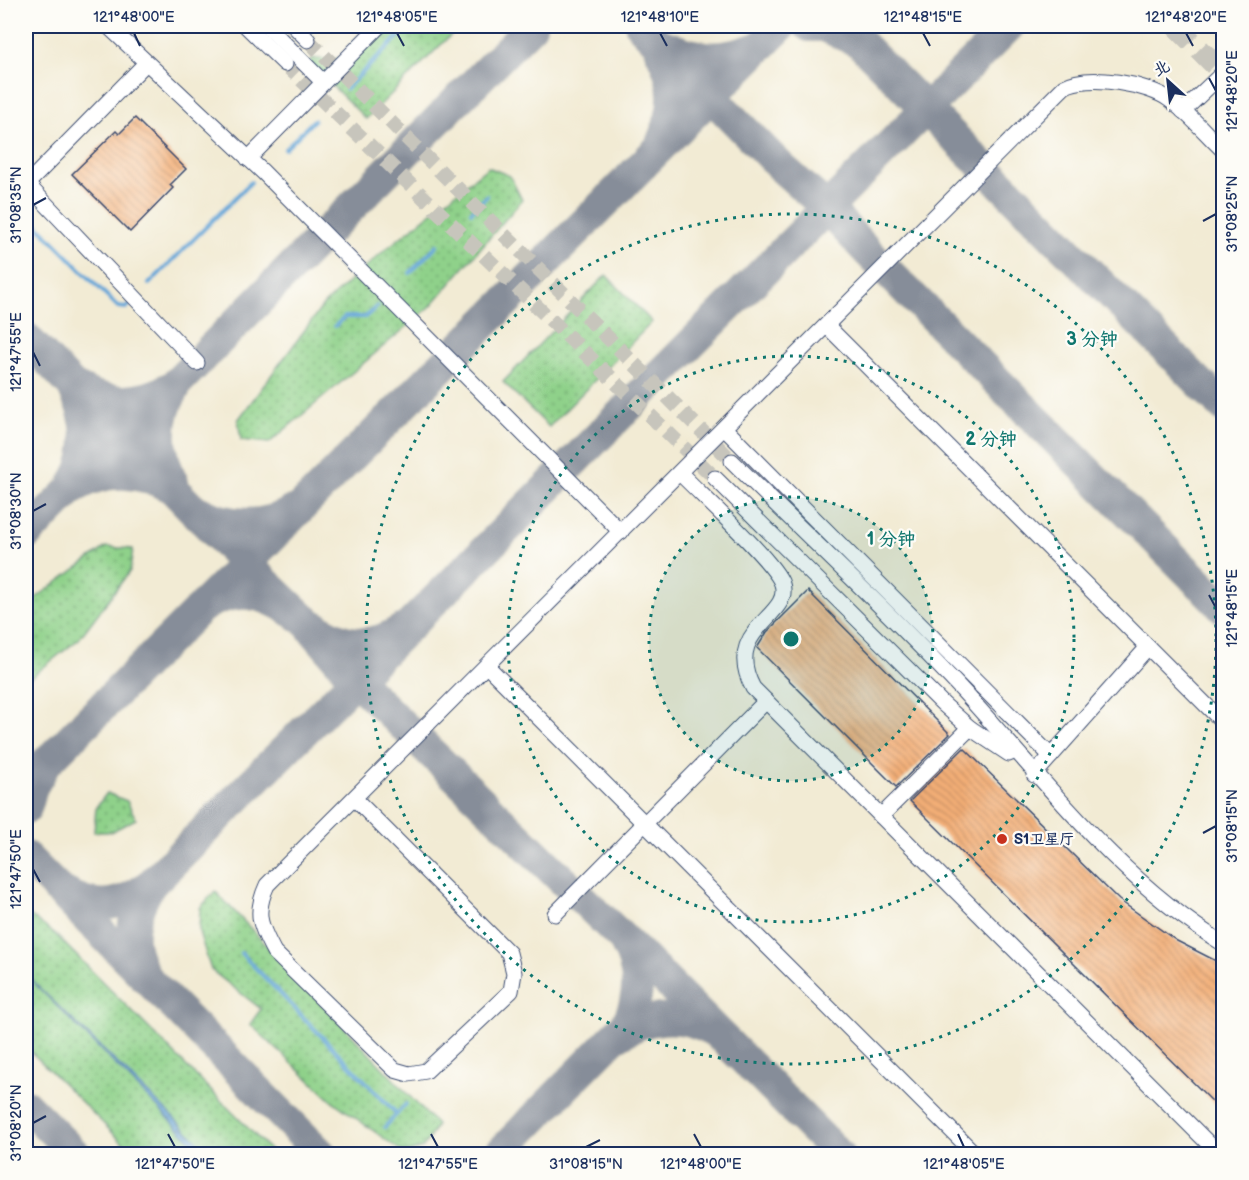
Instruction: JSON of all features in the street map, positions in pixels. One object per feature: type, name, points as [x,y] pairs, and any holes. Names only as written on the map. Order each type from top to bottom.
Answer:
[{"type":"lane","points":[[108,26],[248,159],[621,532]]},
{"type":"lane","points":[[246,26],[285,64]]},
{"type":"lane","points":[[267,26],[323,82]]},
{"type":"lane","points":[[294,26],[309,40]]},
{"type":"lane","points":[[248,159],[379,26]]},
{"type":"lane","points":[[146,63],[26,184],[197,363]]},
{"type":"lane","points":[[1184,111],[1224,72]]},
{"type":"lane","points":[[354,798],[509,953],[514,973],[511,991],[426,1071],[409,1074],[395,1070],[274,952],[261,930],[259,903],[267,885],[1064,87],[1076,80],[1102,80],[1164,95],[1184,111],[1224,151]]},
{"type":"lane","points":[[827,326],[1224,723]]},
{"type":"lane","points":[[724,429],[1051,756]]},
{"type":"lane","points":[[732,461],[962,690],[1034,775],[1145,886],[1202,931],[1224,944]]},
{"type":"lane","points":[[680,474],[757,552],[779,577],[782,584],[784,592],[779,604],[756,627],[744,654],[748,678],[766,701],[1219,1155]]},
{"type":"lane","points":[[715,478],[969,728],[1034,775]]},
{"type":"lane","points":[[1034,775],[1148,647]]},
{"type":"lane","points":[[487,666],[975,1155]]},
{"type":"lane","points":[[555,914],[766,701]]},
{"type":"lane","points":[[880,816],[969,728]]},
{"type":"green space","points":[[391,26],[460,26],[366,119],[309,63],[312,58],[336,59],[356,53]]},
{"type":"green space","points":[[488,167],[510,176],[522,200],[430,307],[269,443],[241,440],[238,420],[324,304],[386,249]]},
{"type":"green space","points":[[606,275],[652,322],[549,427],[503,382]]},
{"type":"green space","points":[[106,547],[133,549],[130,571],[79,639],[26,681],[26,612],[33,600]]},
{"type":"green space","points":[[107,793],[127,801],[136,819],[111,832],[94,832],[96,807]]},
{"type":"green space","points":[[215,891],[437,1125],[423,1148],[404,1153],[331,1100],[250,1024],[261,1009],[211,970],[199,932],[200,908]]},
{"type":"green space","points":[[26,912],[57,936],[274,1154],[134,1154],[26,1047]]},
{"type":"water","points":[[26,975],[211,1154],[204,1154]]},
{"type":"building","points":[[135,118],[186,169],[170,185],[173,188],[130,232],[72,174],[116,131],[119,134]]},
{"type":"building","points":[[808,591],[950,734],[896,787],[757,648],[767,632]]},
{"type":"building","name":"S1卫星厅","points":[[964,748],[1119,900],[1177,941],[1224,965],[1224,1113],[910,801]]},
{"type":"waterway","points":[[346,89],[409,26]]},
{"type":"waterway","points":[[653,30],[657,26]]},
{"type":"waterway","points":[[285,149],[314,120]]},
{"type":"waterway","points":[[149,284],[251,182]]},
{"type":"waterway","points":[[471,212],[487,196]]},
{"type":"waterway","points":[[30,218],[118,307],[126,308],[133,302]]},
{"type":"waterway","points":[[410,273],[437,245]]},
{"type":"waterway","points":[[335,326],[345,317],[365,317],[378,306]]},
{"type":"waterway","points":[[241,953],[397,1114]]},
{"type":"waterway","points":[[385,1127],[406,1104]]},
{"type":"taxiway","points":[[26,535],[531,26]]},
{"type":"taxiway","points":[[641,26],[782,168],[827,208],[869,253],[1224,608]]},
{"type":"taxiway","points":[[26,778],[48,761],[781,26]]},
{"type":"taxiway","points":[[809,26],[824,26],[859,42]]},
{"type":"taxiway","points":[[843,26],[1224,407]]},
{"type":"taxiway","points":[[56,888],[92,904],[103,904],[126,900],[150,885],[1009,26]]},
{"type":"taxiway","points":[[666,46],[690,54],[711,57],[733,56],[757,48]]},
{"type":"taxiway","points":[[661,52],[670,75],[673,96],[670,118],[662,141]]},
{"type":"taxiway","points":[[26,338],[245,563],[303,618],[356,680],[644,959],[838,1154]]},
{"type":"taxiway","points":[[79,389],[100,398],[124,401],[148,398],[169,388]]},
{"type":"taxiway","points":[[173,483],[164,460],[161,424],[174,390]]},
{"type":"taxiway","points":[[75,392],[84,414],[87,437],[84,460],[75,482]]},
{"type":"taxiway","points":[[77,486],[100,476],[124,474],[147,478],[170,487]]},
{"type":"taxiway","points":[[198,511],[221,520],[246,524],[270,521],[293,511]]},
{"type":"taxiway","points":[[202,607],[231,595],[257,595],[281,605],[325,632],[348,642],[373,642],[401,630]]},
{"type":"taxiway","points":[[26,808],[32,787],[46,763]]},
{"type":"taxiway","points":[[26,857],[321,1154]]},
{"type":"taxiway","points":[[144,974],[134,951],[133,929],[139,907],[150,885]]},
{"type":"taxiway","points":[[499,1154],[626,1025],[634,1004],[637,984],[634,963],[625,942]]},
{"type":"taxiway","points":[[617,1036],[639,1024],[663,1019],[688,1021],[712,1030]]},
{"type":"taxiway","points":[[26,1105],[75,1154]]},
{"type":"tunnel","points":[[1176,26],[1224,74]]},
{"type":"tunnel","points":[[308,40],[732,461]]},
{"type":"tunnel","points":[[285,64],[715,478]]},
{"type":"place","name":"S1卫星厅","points":[[1002,839]]}]
